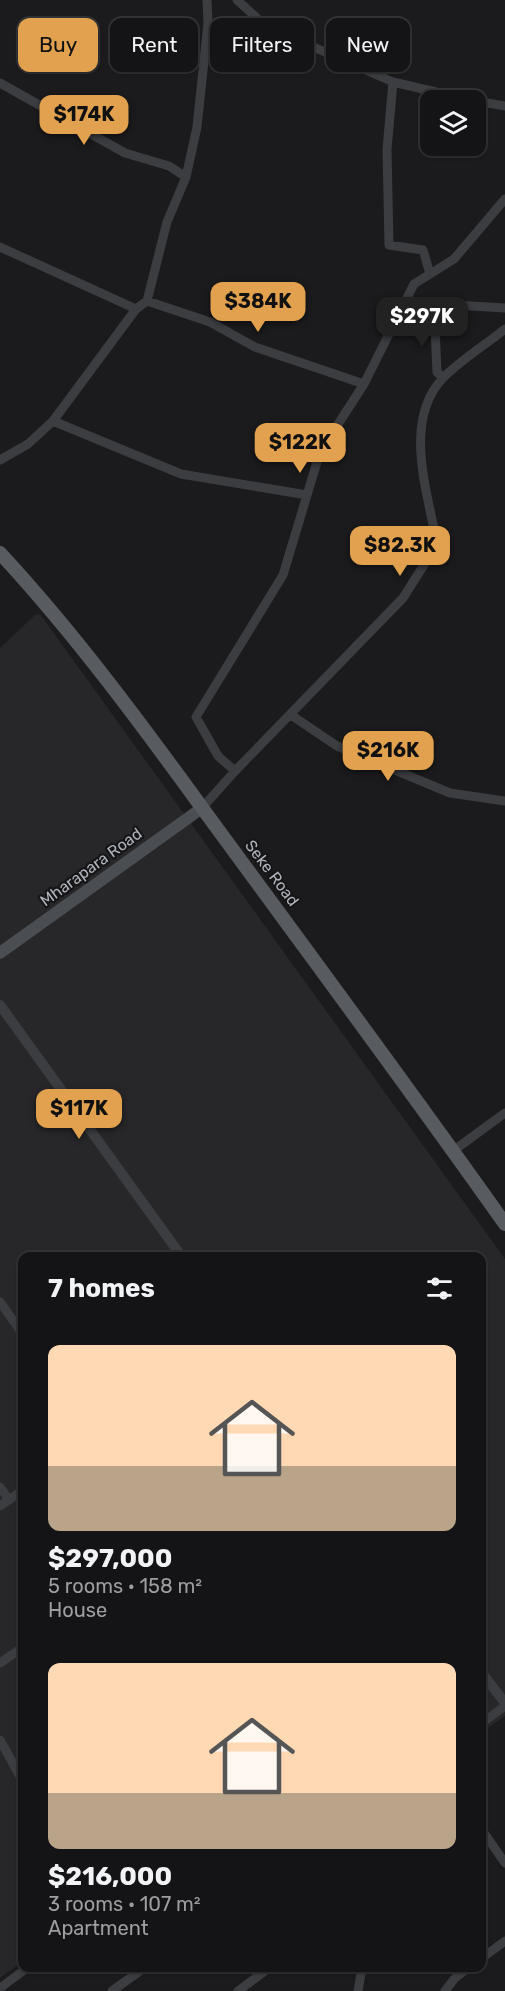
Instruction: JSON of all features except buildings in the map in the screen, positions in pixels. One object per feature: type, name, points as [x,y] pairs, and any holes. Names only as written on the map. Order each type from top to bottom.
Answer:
[{"type":"main road","name":"Seke Road","points":[[0,553],[26,581],[149,733],[202,808],[303,942],[505,1224]]},
{"type":"main road","name":"Mharapara Road","points":[[0,953],[202,808]]},
{"type":"street","points":[[0,460],[28,444],[53,421],[136,309],[147,301],[167,222],[186,177],[197,127],[208,23],[207,0]]},
{"type":"street","points":[[237,0],[259,20],[284,34],[393,82],[427,90]]},
{"type":"street","points":[[393,82],[387,149],[389,246],[423,250],[430,274]]},
{"type":"street","points":[[0,83],[125,153],[169,166],[186,177]]},
{"type":"street","points":[[486,103],[505,106]]},
{"type":"street","points":[[235,771],[218,756],[196,717],[283,575],[320,452],[364,384],[414,284],[454,259],[505,199]]},
{"type":"street","points":[[0,247],[136,309]]},
{"type":"street","points":[[147,301],[210,322],[255,347],[364,384]]},
{"type":"street","points":[[405,302],[505,308]]},
{"type":"street","points":[[434,304],[437,372],[443,378]]},
{"type":"street","points":[[202,808],[403,598],[436,544],[420,448],[427,399],[443,378],[505,329]]},
{"type":"street","points":[[53,421],[181,474],[307,495]]},
{"type":"street","points":[[291,715],[337,746],[440,788],[505,801]]},
{"type":"street","points":[[0,1005],[178,1252]]},
{"type":"street","points":[[453,1151],[505,1113]]},
{"type":"street","points":[[0,1302],[18,1328]]},
{"type":"street","points":[[0,1487],[9,1500]]},
{"type":"street","points":[[0,1506],[18,1494]]},
{"type":"street","points":[[0,1663],[18,1651]]},
{"type":"street","points":[[486,1679],[505,1705],[486,1720]]},
{"type":"street","points":[[0,1740],[18,1773]]},
{"type":"street","points":[[486,1836],[505,1863]]},
{"type":"street","points":[[486,1955],[505,1941]]},
{"type":"street","points":[[0,1988],[22,1972]]},
{"type":"street","points":[[112,1991],[138,1972]]},
{"type":"street","points":[[238,1991],[264,1972]]},
{"type":"street","points":[[358,1991],[361,1972]]},
{"type":"street","points":[[445,1991],[463,1972]]},
{"type":"shaded area","points":[[40,614],[505,1259],[505,1716],[486,1729],[486,1252],[18,1252],[18,1965],[0,1978],[0,648],[35,615]]}]
